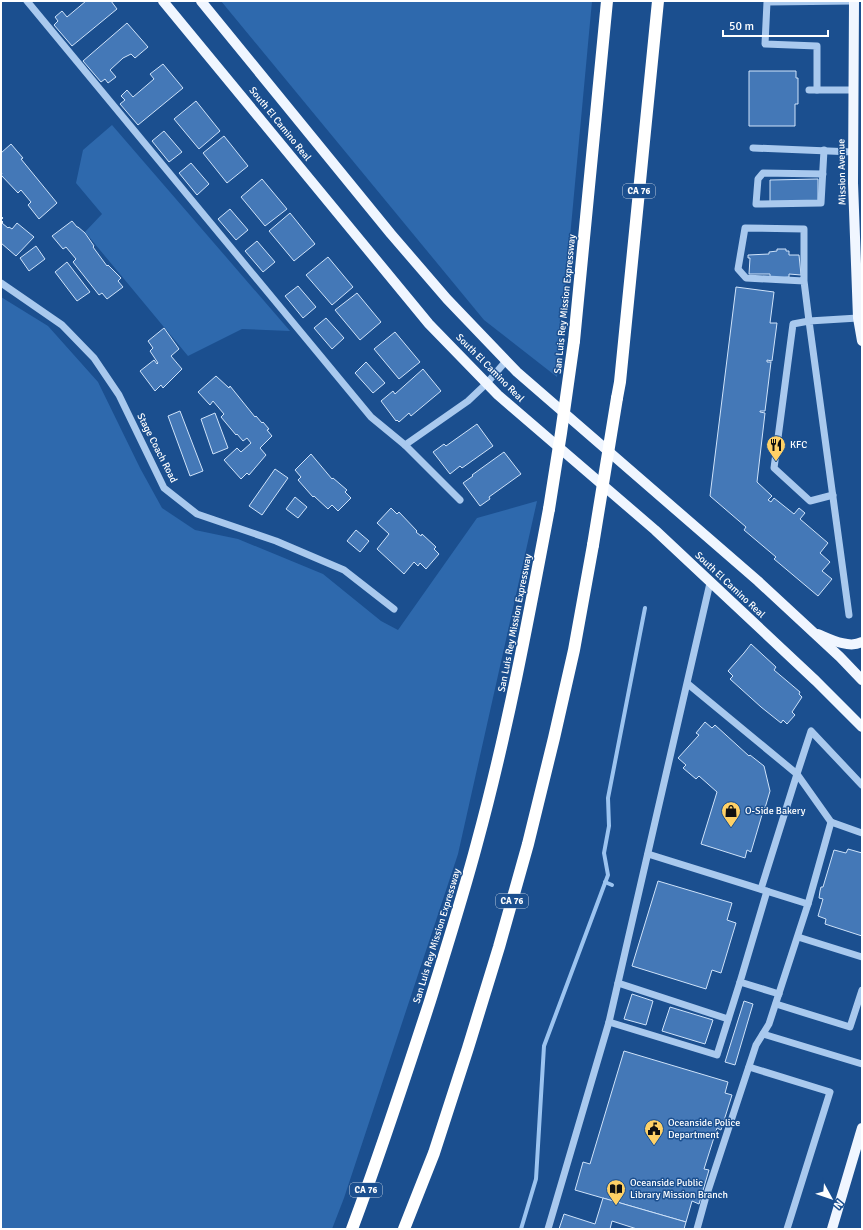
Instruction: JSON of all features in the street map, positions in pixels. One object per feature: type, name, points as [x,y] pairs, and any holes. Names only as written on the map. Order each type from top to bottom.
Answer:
[{"type":"highway","name":"San Luis Rey Mission Expressway","points":[[352,1229],[381,1150],[422,1027],[477,844],[511,704],[530,614],[562,433],[574,341],[607,1]]},
{"type":"highway","name":"CA 76","points":[[404,1229],[434,1153],[499,947],[528,844],[574,650],[620,382],[658,1]]},
{"type":"main road","name":"South El Camino Real","points":[[163,1],[424,318],[498,395],[655,530],[816,681],[862,727]]},
{"type":"main road","name":"South El Camino Real","points":[[201,1],[391,234],[448,299],[506,361],[523,378],[758,581],[862,680]]},
{"type":"main road","points":[[854,1],[862,7]]},
{"type":"main road","name":"Mission Avenue","points":[[854,1],[853,183],[862,341]]},
{"type":"main road","points":[[853,183],[862,192]]},
{"type":"main road","points":[[814,633],[847,644],[858,644],[862,642]]},
{"type":"main road","points":[[832,1229],[862,1128]]},
{"type":"street","points":[[28,1],[371,417],[405,445],[460,500]]},
{"type":"street","points":[[817,90],[817,46],[766,44],[767,1],[854,1]]},
{"type":"street","points":[[809,90],[854,90]]},
{"type":"street","points":[[753,148],[853,152]]},
{"type":"street","points":[[823,174],[763,173],[758,179],[756,204],[821,203],[823,174],[824,150]]},
{"type":"street","points":[[804,281],[746,278],[738,269],[745,228],[804,229],[804,281],[849,615]]},
{"type":"street","name":"Stage Coach Road","points":[[1,283],[62,325],[94,358],[119,395],[164,488],[197,514],[276,541],[344,570],[394,609]]},
{"type":"street","points":[[833,495],[810,500],[774,468],[793,324],[809,321],[860,318]]},
{"type":"street","points":[[405,445],[468,401],[487,383],[506,361]]},
{"type":"street","points":[[548,1229],[609,1022],[688,684],[710,583]]},
{"type":"street","points":[[688,684],[797,774],[831,822],[862,833]]},
{"type":"street","points":[[609,1022],[717,1055],[740,982],[764,890],[797,774],[811,731],[862,785]]},
{"type":"street","points":[[697,1229],[705,1200],[756,1045],[769,1024],[776,1004],[808,904],[831,822]]},
{"type":"street","points":[[648,854],[808,904]]},
{"type":"street","points":[[798,937],[862,957]]},
{"type":"street","points":[[740,982],[779,994]]},
{"type":"street","points":[[618,983],[728,1019]]},
{"type":"street","points":[[776,1004],[850,1027],[862,990]]},
{"type":"street","points":[[763,1034],[862,1064]]},
{"type":"street","points":[[749,1067],[830,1092],[788,1229]]},
{"type":"shaded area","points":[[221,1],[592,1],[557,377],[484,320]]},
{"type":"shaded area","points":[[112,125],[290,331],[242,329],[188,356],[85,232],[102,214],[76,183],[83,150]]},
{"type":"shaded area","points":[[1,297],[48,326],[98,382],[140,468],[162,508],[195,530],[238,539],[323,574],[381,621],[398,630],[477,518],[537,501],[458,854],[344,1198],[332,1229],[1,1229]]},
{"type":"building","points":[[86,1],[111,1],[117,9],[72,46],[54,25],[58,21],[55,17],[62,11],[67,17]]},
{"type":"building","points":[[127,23],[148,47],[135,58],[131,54],[123,58],[110,70],[116,77],[108,83],[105,79],[101,82],[83,61]]},
{"type":"building","points":[[163,64],[183,88],[138,125],[120,104],[125,100],[121,96],[127,90],[133,97],[154,79],[150,74]]},
{"type":"building","points":[[749,71],[796,71],[796,78],[798,78],[798,104],[795,104],[795,126],[749,126]]},
{"type":"building","points":[[196,101],[220,131],[199,149],[174,119]]},
{"type":"building","points":[[164,131],[182,152],[169,162],[152,141]]},
{"type":"building","points":[[224,136],[248,166],[227,183],[203,153]]},
{"type":"building","points":[[11,144],[23,158],[21,159],[57,203],[39,219],[28,205],[31,202],[21,190],[18,193],[1,175],[1,153]]},
{"type":"building","points":[[191,163],[209,184],[197,195],[179,173]]},
{"type":"building","points":[[262,179],[287,209],[265,226],[241,197]]},
{"type":"building","points":[[818,179],[818,203],[770,203],[770,180]]},
{"type":"building","points":[[230,209],[248,230],[236,240],[218,219]]},
{"type":"building","points":[[290,213],[315,244],[294,261],[269,231]]},
{"type":"building","points":[[1,220],[3,222],[2,223],[8,228],[9,227],[12,229],[17,223],[34,237],[16,256],[1,243]]},
{"type":"building","points":[[72,221],[85,233],[107,266],[108,265],[121,278],[118,281],[123,287],[107,299],[102,293],[99,295],[73,262],[76,259],[66,247],[63,249],[52,236]]},
{"type":"building","points":[[257,241],[275,262],[263,272],[245,251]]},
{"type":"building","points":[[36,246],[45,259],[29,271],[20,258]]},
{"type":"building","points":[[777,249],[786,249],[786,251],[789,251],[789,255],[799,255],[801,275],[789,274],[789,277],[770,279],[770,274],[749,274],[750,258],[748,258],[748,255],[769,254],[769,252],[777,251]]},
{"type":"building","points":[[328,257],[353,287],[332,305],[306,275]]},
{"type":"building","points":[[67,262],[90,292],[77,301],[55,272]]},
{"type":"building","points":[[298,286],[316,307],[303,318],[285,296]]},
{"type":"building","points":[[736,287],[774,292],[770,323],[777,323],[772,361],[767,360],[767,362],[771,362],[765,411],[760,411],[765,413],[757,482],[772,496],[768,500],[771,502],[774,498],[794,514],[799,508],[805,513],[800,519],[828,543],[820,553],[830,562],[822,571],[832,579],[818,596],[774,559],[776,557],[744,530],[746,527],[710,496]]},
{"type":"building","points":[[357,293],[381,322],[360,340],[335,310]]},
{"type":"building","points":[[326,318],[344,338],[332,349],[314,328]]},
{"type":"building","points":[[164,328],[179,349],[171,356],[182,369],[163,388],[161,385],[155,391],[140,371],[154,360],[157,364],[158,363],[150,351],[153,348],[148,341]]},
{"type":"building","points":[[395,332],[420,362],[399,379],[374,349]]},
{"type":"building","points":[[366,362],[385,383],[373,393],[355,373]]},
{"type":"building","points":[[423,369],[441,391],[411,416],[409,413],[399,422],[397,420],[396,421],[381,401],[393,391],[395,394]]},
{"type":"building","points":[[216,376],[229,388],[230,386],[255,417],[256,416],[262,423],[263,422],[269,429],[267,430],[272,436],[260,448],[266,455],[249,475],[247,473],[241,479],[224,460],[237,448],[241,452],[251,443],[247,438],[243,441],[237,434],[236,435],[221,417],[224,414],[213,401],[210,405],[198,392]]},
{"type":"building","points":[[180,411],[203,471],[190,476],[168,416]]},
{"type":"building","points":[[215,413],[228,448],[213,454],[201,419]]},
{"type":"building","points":[[477,424],[493,446],[462,468],[460,466],[450,474],[433,452],[444,444],[446,446]]},
{"type":"building","points":[[504,452],[521,474],[489,497],[490,499],[480,506],[463,483]]},
{"type":"building","points":[[311,454],[332,479],[333,478],[347,490],[345,492],[351,498],[338,511],[332,505],[328,509],[314,496],[313,497],[298,480],[301,477],[295,470]]},
{"type":"building","points":[[275,469],[288,478],[262,515],[249,506]]},
{"type":"building","points":[[295,497],[307,507],[298,518],[286,509]]},
{"type":"building","points":[[391,508],[397,514],[399,512],[417,531],[416,532],[421,536],[422,534],[436,547],[434,549],[439,554],[426,569],[420,563],[418,566],[414,562],[404,574],[377,549],[389,534],[377,523]]},
{"type":"building","points":[[356,530],[369,541],[360,552],[347,541]]},
{"type":"building","points":[[751,644],[776,667],[774,670],[800,692],[799,694],[802,697],[792,712],[795,715],[787,724],[783,720],[781,723],[730,679],[733,676],[728,671]]},
{"type":"building","points":[[705,722],[712,728],[715,725],[749,756],[750,755],[764,766],[770,791],[751,852],[747,850],[745,858],[701,844],[717,792],[699,776],[696,779],[683,768],[686,765],[678,758],[699,735],[696,733]]},
{"type":"building","points":[[848,849],[862,853],[862,936],[825,924],[826,919],[818,916],[823,899],[819,898],[820,891],[821,887],[823,887],[834,850],[846,853]]},
{"type":"building","points":[[658,881],[732,903],[727,920],[736,923],[721,973],[712,970],[706,989],[632,966]]},
{"type":"building","points":[[632,994],[653,1001],[646,1025],[624,1019]]},
{"type":"building","points":[[744,1001],[753,1004],[735,1065],[725,1062]]},
{"type":"building","points":[[670,1007],[713,1020],[705,1044],[662,1031]]},
{"type":"building","name":"Oceanside Police Department","points":[[624,1051],[728,1082],[725,1093],[732,1095],[721,1130],[717,1128],[704,1169],[709,1170],[699,1204],[692,1201],[686,1222],[575,1190],[583,1162],[590,1164]]},
{"type":"building","name":"Oceanside Public Library Mission Branch","points":[[603,1198],[686,1222],[684,1229],[637,1229],[612,1221],[610,1229],[559,1229],[564,1214],[595,1224]]},
{"type":"waterway","points":[[521,1229],[536,1179],[544,1046],[608,875],[604,853],[609,826],[608,798],[645,608]]},
{"type":"waterway","points":[[605,882],[612,885]]},
{"type":"place","name":"KFC","points":[[776,462]]},
{"type":"place","name":"O-Side Bakery","points":[[731,828]]},
{"type":"place","name":"Oceanside Police Department","points":[[654,1146]]},
{"type":"place","name":"Oceanside Public Library Mission Branch","points":[[616,1206]]}]
